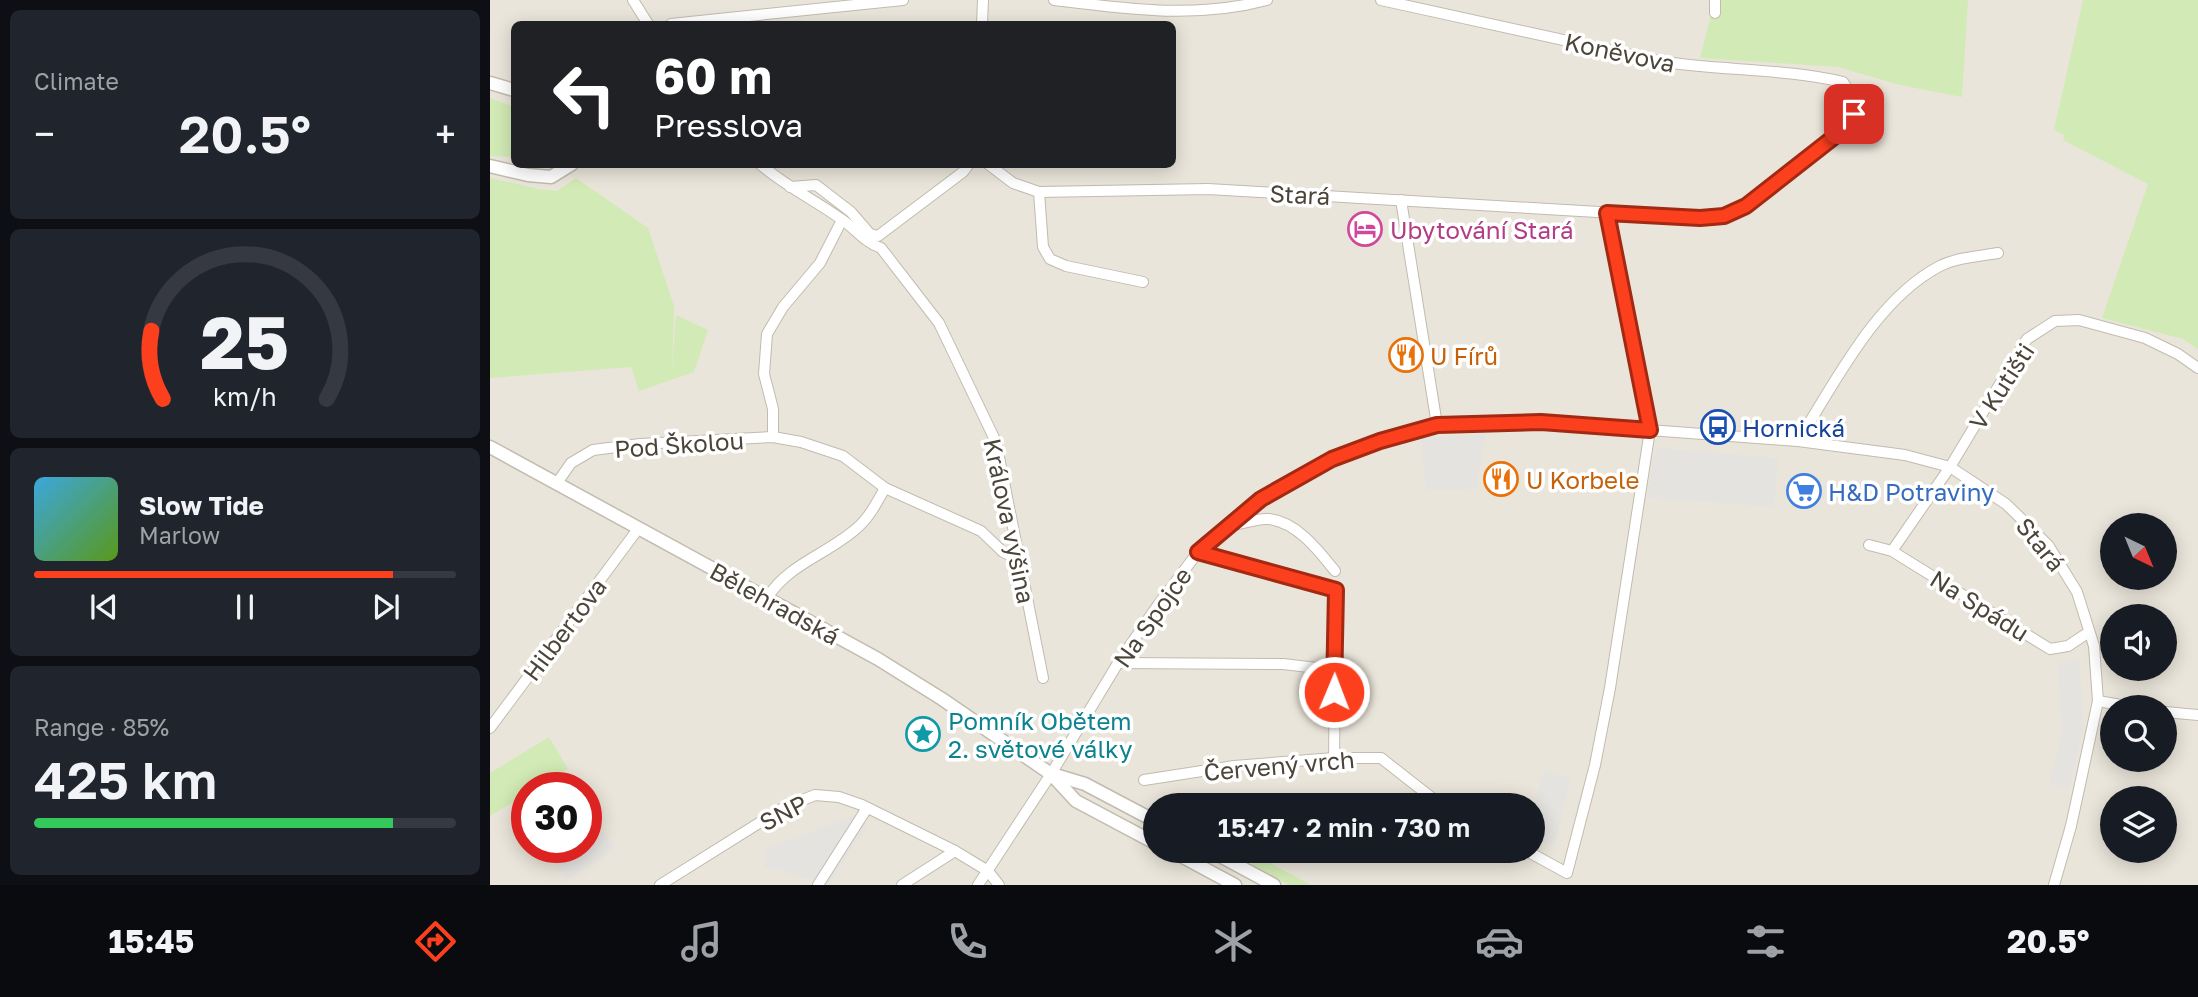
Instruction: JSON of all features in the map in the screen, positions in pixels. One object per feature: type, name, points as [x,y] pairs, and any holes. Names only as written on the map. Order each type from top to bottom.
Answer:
[{"type":"street","points":[[634,0],[646,21]]},
{"type":"street","points":[[700,21],[903,0]]},
{"type":"street","points":[[982,21],[983,0]]},
{"type":"street","points":[[1054,0],[1146,11],[1234,9],[1268,0]]},
{"type":"street","name":"Koněvova","points":[[1381,0],[1699,68],[1814,75],[1843,82],[1854,97]]},
{"type":"street","points":[[1715,0],[1715,13]]},
{"type":"street","points":[[490,83],[511,89]]},
{"type":"street","name":"Stará","points":[[993,168],[1013,183],[1039,192],[1208,189],[1700,218],[1724,216],[1746,206],[1843,130],[1854,114],[1854,97]]},
{"type":"street","points":[[490,166],[528,175],[551,177],[566,168]]},
{"type":"street","name":"Králova výšina","points":[[765,168],[842,220],[868,244],[881,248],[939,323],[996,442],[1043,678]]},
{"type":"street","points":[[790,187],[816,185],[851,212],[870,234],[877,236],[966,168]]},
{"type":"street","points":[[1039,192],[1043,247],[1049,258],[1066,266],[1143,282]]},
{"type":"street","points":[[1401,200],[1437,425]]},
{"type":"street","points":[[1545,861],[1567,873],[1595,765],[1610,688],[1650,430],[1607,213]]},
{"type":"street","name":"Pod Školou","points":[[773,437],[773,409],[764,374],[767,334],[783,307],[820,262],[842,220]]},
{"type":"street","points":[[1798,441],[1871,326],[1893,303],[1941,266],[1998,253]]},
{"type":"street","name":"V Kutišti","points":[[1892,551],[1950,467],[2027,339],[2055,321],[2079,320],[2145,338],[2178,354],[2198,368]]},
{"type":"street","name":"Stará","points":[[1437,425],[1541,422],[1798,441],[1905,454],[1950,467],[2006,504],[2048,545],[2077,592],[2094,646],[2098,701],[2078,800],[2054,885]]},
{"type":"street","name":"Na Spojce","points":[[978,885],[1051,774],[1118,663],[1157,605],[1198,552],[1261,499],[1332,459],[1380,441],[1437,425]]},
{"type":"street","name":"Pod Školou","points":[[557,483],[571,463],[593,450],[640,444],[773,437],[801,442],[843,456],[885,488],[981,531],[1003,552],[1019,560]]},
{"type":"street","name":"Bělehradská","points":[[490,447],[878,659],[942,699],[1051,774],[1076,801],[1143,837]]},
{"type":"street","points":[[767,598],[784,576],[859,527],[885,488]]},
{"type":"street","points":[[1229,526],[1268,518],[1284,523],[1313,544],[1335,571]]},
{"type":"street","name":"Hilbertova","points":[[490,728],[638,529]]},
{"type":"street","name":"Na Spádu","points":[[1869,545],[1892,551],[2050,649],[2068,646],[2089,632]]},
{"type":"street","points":[[1198,552],[1336,590],[1334,758]]},
{"type":"street","points":[[1118,663],[1283,664],[1334,670]]},
{"type":"street","points":[[2177,713],[2198,715]]},
{"type":"street","name":"Červený vrch","points":[[1144,780],[1234,766],[1334,758],[1381,758],[1426,793]]},
{"type":"street","name":"Bělehradská","points":[[1051,774],[1085,784],[1143,815]]},
{"type":"street","name":"SNP","points":[[660,885],[783,808],[816,795],[839,797],[867,808],[955,851],[988,871]]},
{"type":"street","points":[[818,885],[867,808]]},
{"type":"street","points":[[902,885],[955,851]]},
{"type":"street","points":[[1194,863],[1235,885]]},
{"type":"street","points":[[1233,863],[1274,885]]},
{"type":"street","points":[[988,871],[999,885]]},
{"type":"shaded area","points":[[490,0],[2198,0],[2198,885],[490,885]]},
{"type":"shaded area","points":[[1486,434],[1476,489],[1426,490],[1421,438]]},
{"type":"shaded area","points":[[1659,448],[1778,458],[1774,507],[1647,498],[1654,454]]},
{"type":"shaded area","points":[[2079,659],[2084,728],[2069,789],[2050,784],[2062,733],[2058,663]]},
{"type":"shaded area","points":[[1543,771],[1571,778],[1555,844],[1545,842],[1545,793],[1538,793]]},
{"type":"shaded area","points":[[851,816],[867,826],[829,885],[764,866],[767,849]]},
{"type":"shaded area","points":[[604,831],[615,849],[602,857]]},
{"type":"shaded area","points":[[556,863],[593,863],[566,880]]},
{"type":"green space","points":[[1712,0],[1968,0],[1962,97],[1900,85],[1838,67],[1700,58],[1712,11]]},
{"type":"green space","points":[[2083,0],[2198,0],[2198,349],[2183,339],[2102,318],[2148,184],[2063,140],[2064,135],[2054,130]]},
{"type":"green space","points":[[490,98],[511,106],[511,157],[490,156]]},
{"type":"green space","points":[[490,178],[557,191],[576,178],[648,228],[674,306],[672,371],[676,315],[708,330],[694,372],[639,391],[631,367],[490,378]]},
{"type":"green space","points":[[549,737],[568,769],[563,772],[511,772],[511,804],[490,816],[490,773]]},
{"type":"green space","points":[[1270,863],[1311,885],[1289,885],[1252,865]]},
{"type":"place","name":"Ubytování Stará","points":[[1365,229]]},
{"type":"place","name":"U Fírů","points":[[1406,355]]},
{"type":"place","name":"Hornická","points":[[1718,427]]},
{"type":"place","name":"U Korbele","points":[[1501,479]]},
{"type":"place","name":"H&D Potraviny","points":[[1804,491]]},
{"type":"place","name":"Pomník Obětem 2. světové války","points":[[923,734]]},
{"type":"route","points":[[1334,692],[1336,590],[1198,552],[1261,499],[1332,459],[1380,441],[1437,425],[1541,422],[1650,430],[1607,213],[1700,218],[1724,216],[1746,206],[1843,130],[1854,114]]}]
